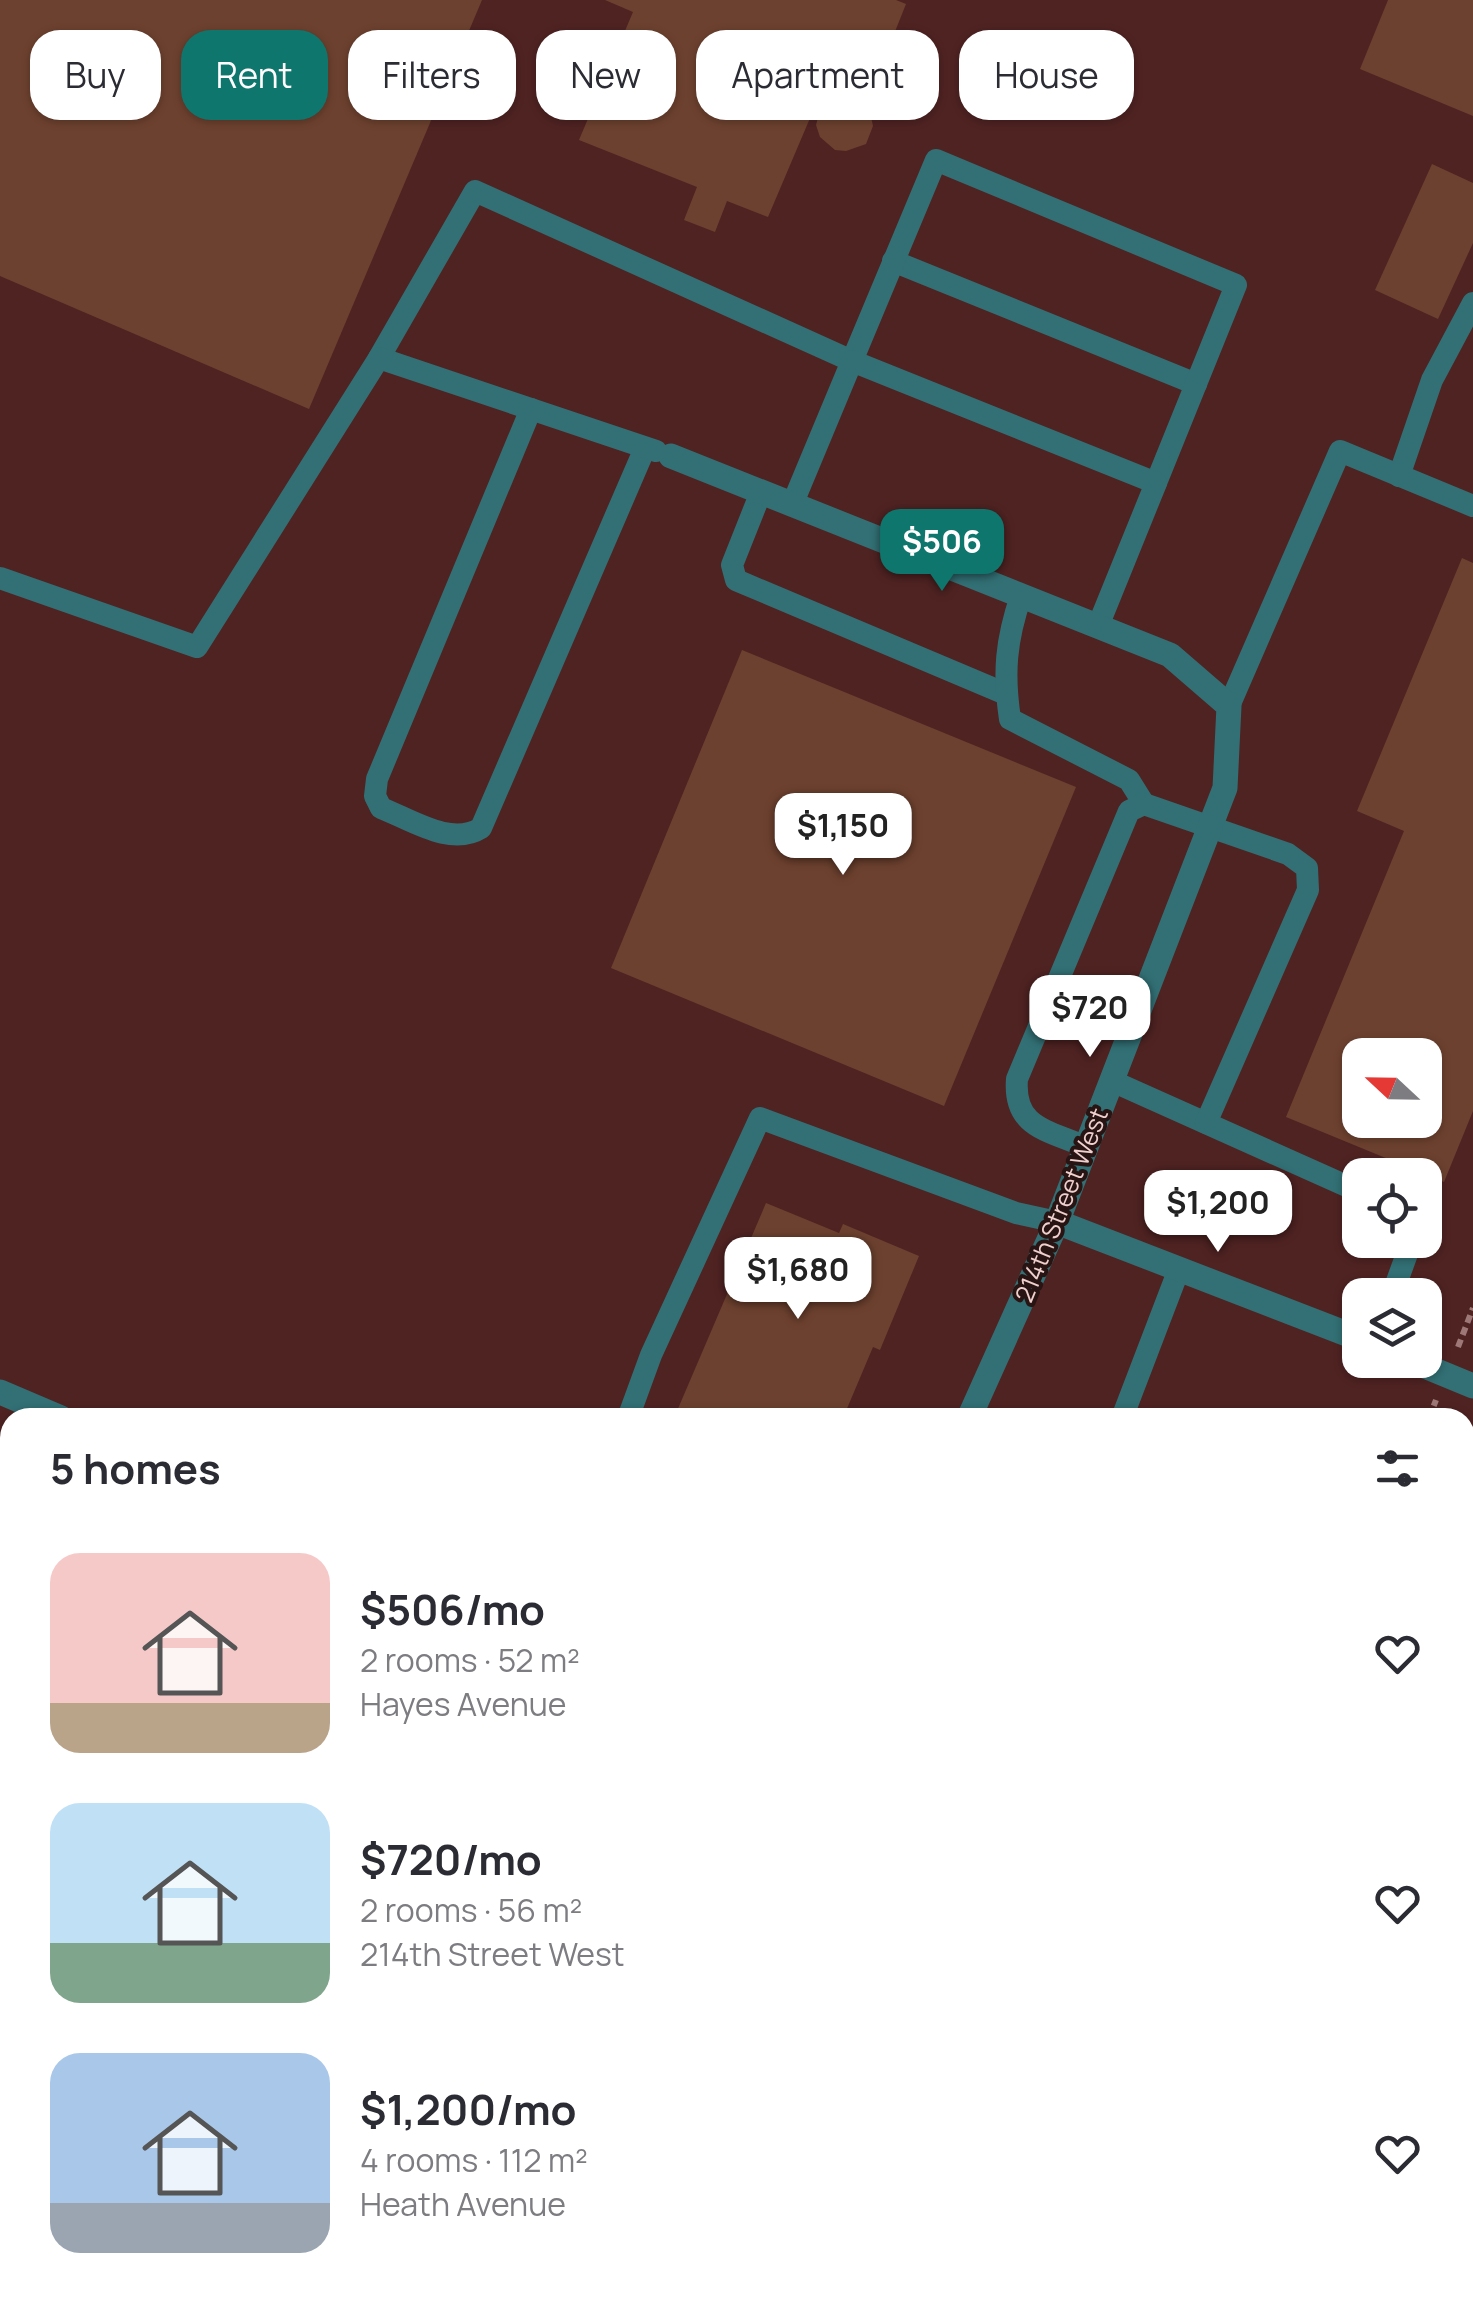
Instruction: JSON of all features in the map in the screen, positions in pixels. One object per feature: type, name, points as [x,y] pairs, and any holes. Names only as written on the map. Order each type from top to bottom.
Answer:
[{"type":"street","points":[[671,456],[1170,655],[1228,706]]},
{"type":"street","name":"214th Street West","points":[[973,1408],[1057,1222],[1225,788],[1228,706]]},
{"type":"street","points":[[1057,1222],[1342,1332]]},
{"type":"street","points":[[1442,1373],[1473,1386]]},
{"type":"street","points":[[0,1392],[38,1408]]},
{"type":"lane","points":[[792,504],[936,160],[1236,285],[1098,626]]},
{"type":"lane","points":[[0,578],[197,646],[379,358],[475,192],[852,360],[1156,483]]},
{"type":"lane","points":[[894,261],[1196,384]]},
{"type":"lane","points":[[1399,476],[1432,380],[1473,302]]},
{"type":"lane","points":[[379,358],[671,456]]},
{"type":"lane","points":[[531,409],[378,779],[376,796],[382,808],[449,835],[466,837],[481,828],[645,448]]},
{"type":"lane","points":[[1228,706],[1340,452],[1473,506]]},
{"type":"lane","points":[[761,492],[732,566],[736,580],[1006,694]]},
{"type":"lane","points":[[1021,596],[1008,636],[1003,674],[1010,720],[1129,780],[1144,804],[1288,854],[1307,868],[1308,890],[1206,1123]]},
{"type":"lane","points":[[1086,1147],[1025,1119],[1015,1102],[1017,1079],[1129,811],[1144,804]]},
{"type":"lane","points":[[1112,1080],[1342,1184]]},
{"type":"lane","points":[[632,1408],[760,1118],[1016,1214],[1057,1222]]},
{"type":"lane","points":[[1126,1408],[1179,1269]]},
{"type":"building","points":[[0,0],[482,0],[469,30],[348,30],[348,120],[431,120],[309,409],[0,276]]},
{"type":"building","points":[[605,0],[896,0],[906,4],[896,30],[696,30],[696,120],[809,120],[768,217],[727,201],[715,232],[684,220],[697,187],[579,140],[587,120],[676,120],[676,30],[625,30],[633,12]]},
{"type":"building","points":[[1388,0],[1473,0],[1473,116],[1360,69]]},
{"type":"building","points":[[817,120],[872,120],[873,126],[866,144],[846,151],[835,150],[820,137]]},
{"type":"building","points":[[1432,164],[1473,183],[1473,243],[1438,319],[1375,290]]},
{"type":"building","points":[[1462,558],[1473,563],[1473,1111],[1444,1182],[1442,1158],[1386,1158],[1286,1117],[1404,831],[1357,811]]},
{"type":"building","points":[[742,650],[1076,787],[944,1106],[611,968]]},
{"type":"building","points":[[766,1203],[839,1233],[843,1224],[919,1256],[880,1350],[873,1347],[847,1408],[678,1408]]}]
